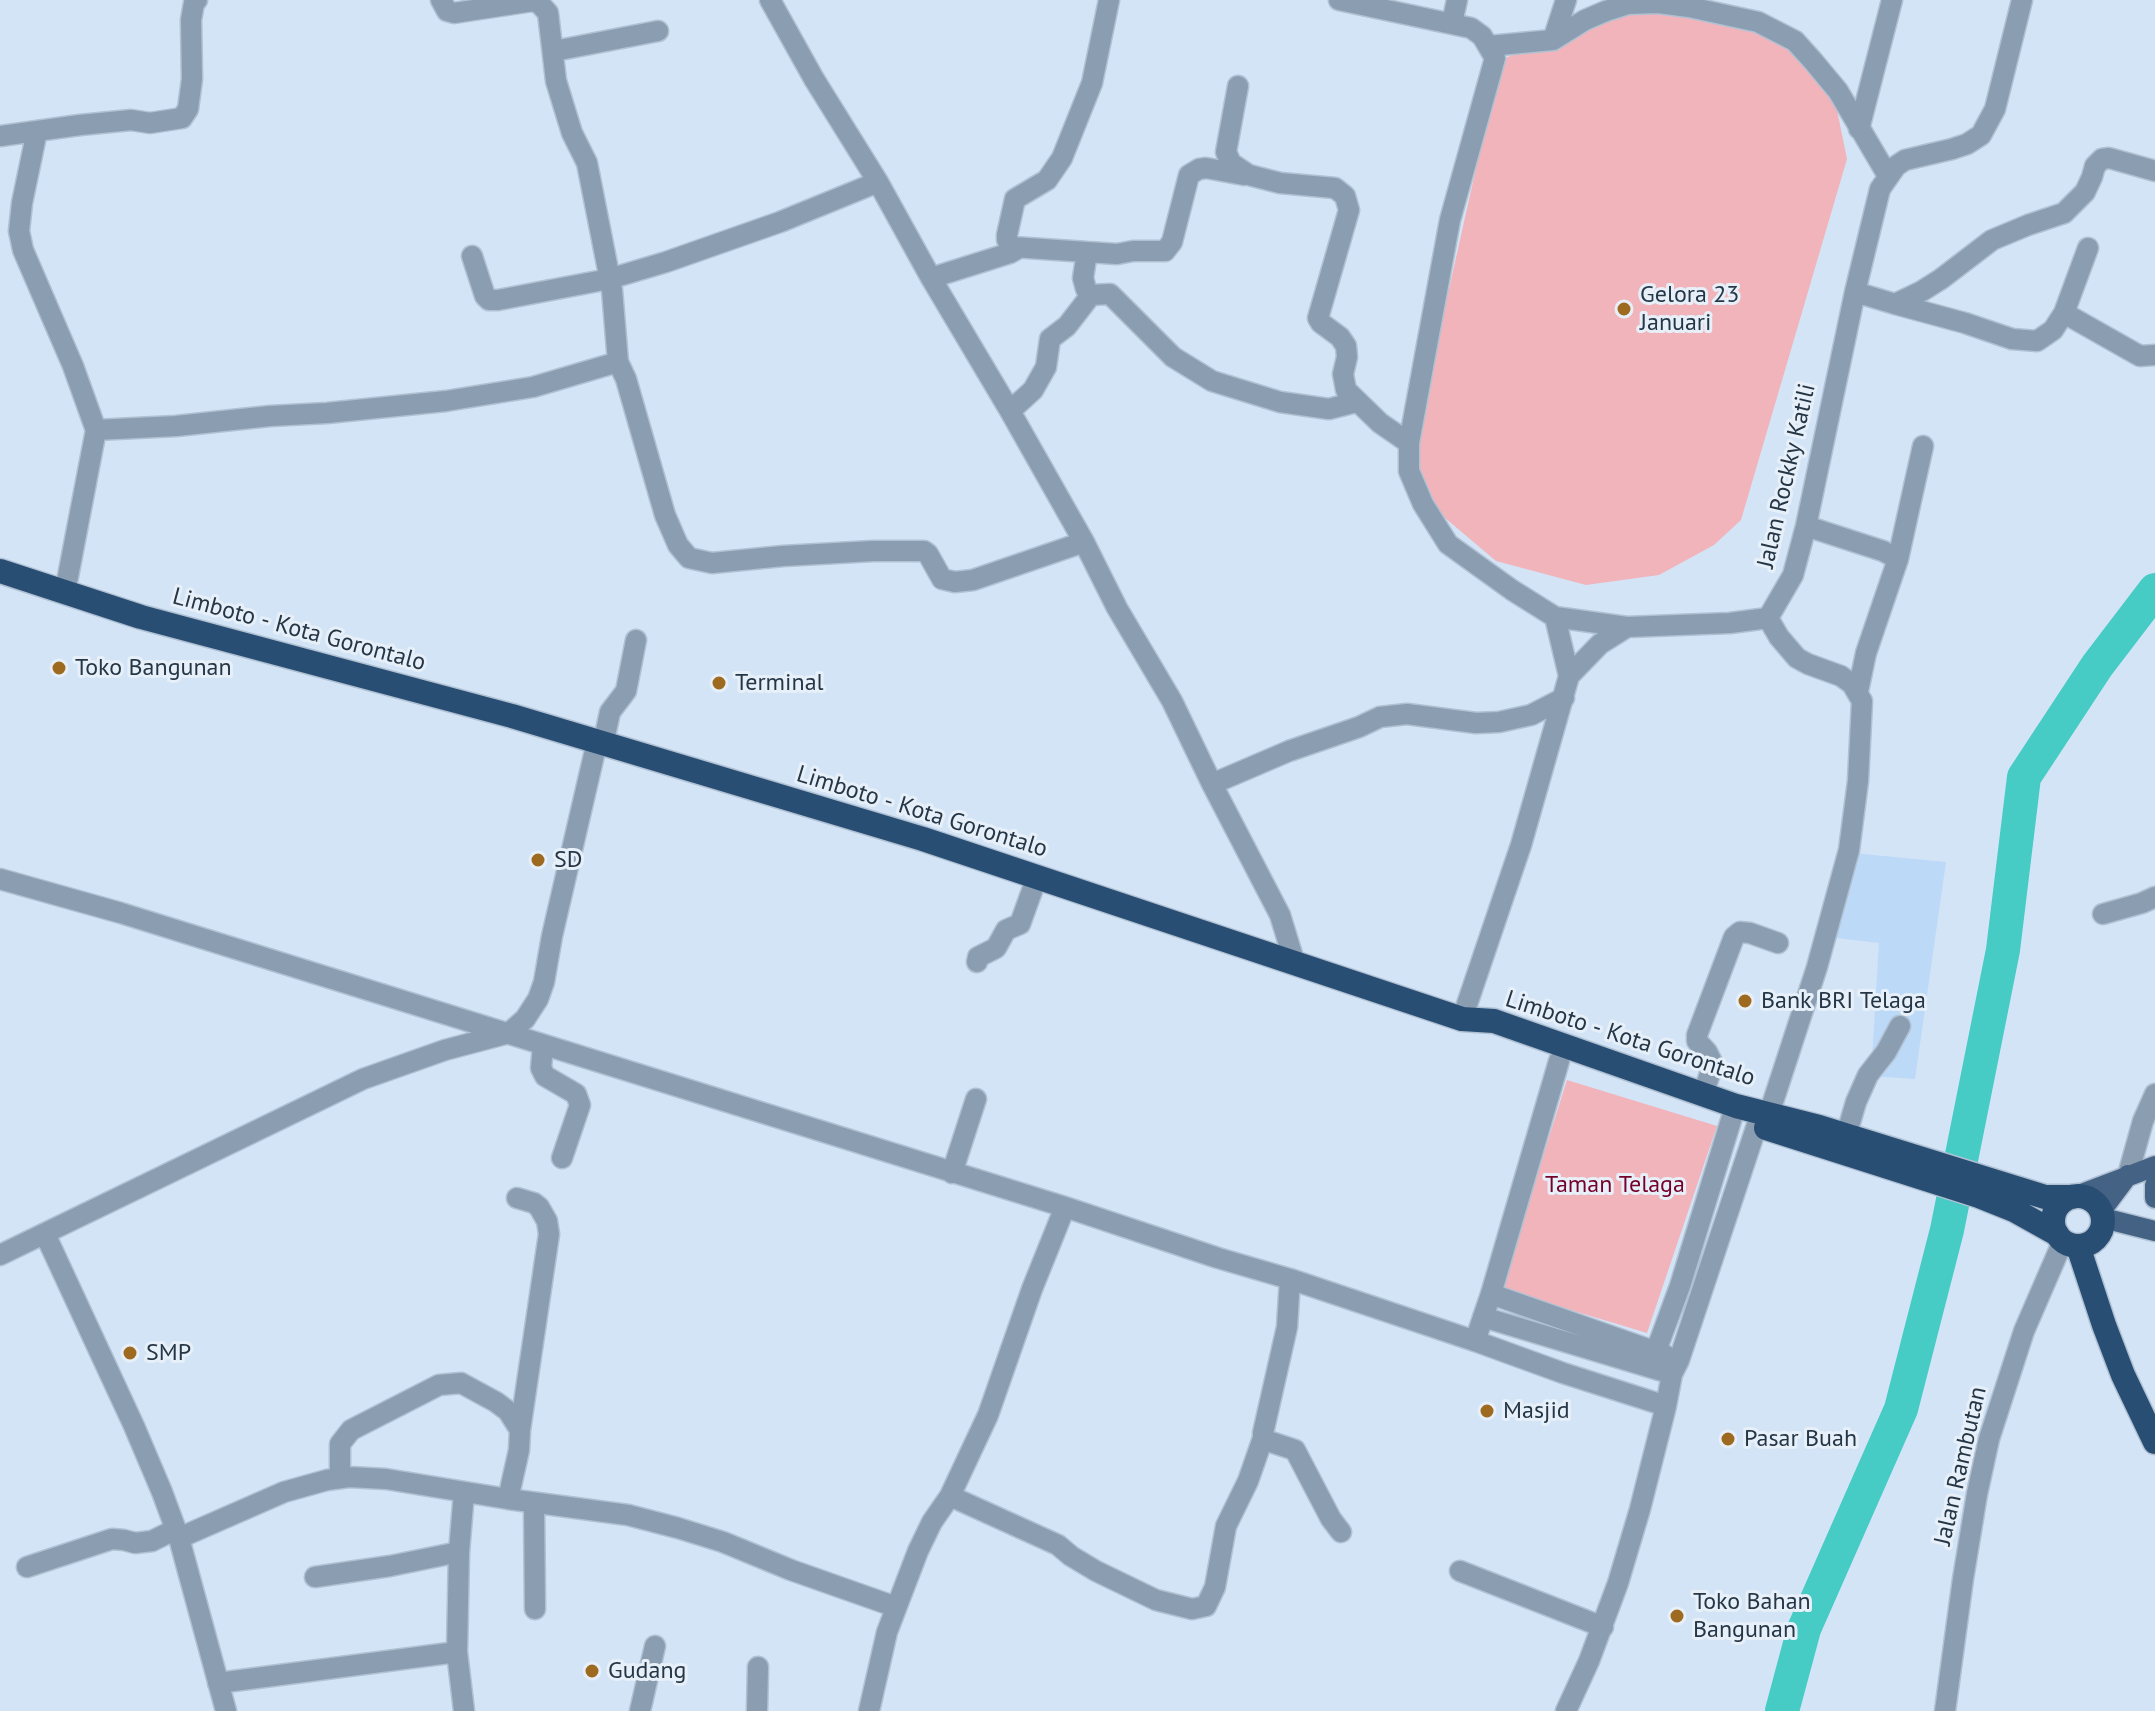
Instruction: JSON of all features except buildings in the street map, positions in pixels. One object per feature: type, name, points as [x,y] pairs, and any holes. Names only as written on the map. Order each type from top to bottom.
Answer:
[{"type":"highway","name":"Limboto - Kota Gorontalo","points":[[0,571],[141,617],[512,716],[923,839],[1462,1019],[1494,1021],[1703,1095],[1763,1120]]},
{"type":"highway","points":[[1462,1019],[1491,1037],[1732,1117],[1763,1120],[1983,1188],[2045,1197],[2092,1199],[2102,1215],[2099,1236],[2090,1244],[2066,1240],[1983,1188]]},
{"type":"highway","points":[[1813,1135],[1846,1136],[1918,1167]]},
{"type":"highway","points":[[2074,1196],[2065,1200],[2055,1212],[2053,1221],[2066,1240],[2155,1442]]},
{"type":"main road","points":[[2074,1196],[2155,1166]]},
{"type":"main road","points":[[2128,1175],[2102,1215],[2155,1231]]},
{"type":"main road","points":[[2155,1185],[2155,1198]]},
{"type":"street","points":[[0,136],[80,125],[131,120],[150,123],[182,118],[188,109],[192,79],[191,20],[197,0]]},
{"type":"street","points":[[441,0],[447,11],[454,13],[533,1],[548,13],[556,81],[572,133],[587,163],[609,279],[618,362],[626,379],[665,515],[678,545],[689,558],[712,563],[783,556],[924,551],[942,579],[955,582],[973,580],[1084,542]]},
{"type":"street","points":[[770,0],[1010,411],[1084,542],[1117,608],[1172,701],[1280,915],[1295,964]]},
{"type":"street","points":[[1109,0],[1092,83],[1062,158],[1042,185],[1015,199],[1007,240],[1013,247],[1019,248],[1122,254],[1165,251],[1172,242],[1189,175],[1199,169],[1249,175],[1280,183],[1335,188],[1345,196],[1349,210],[1318,318],[1346,346],[1343,374],[1346,390],[1380,423],[1409,443]]},
{"type":"street","points":[[1452,23],[1457,0]]},
{"type":"street","points":[[1553,40],[1566,0]]},
{"type":"street","points":[[1859,129],[1892,0]]},
{"type":"street","points":[[1489,46],[1553,40],[1585,20],[1628,4],[1658,3],[1689,7],[1758,22],[1795,41],[1838,91],[1888,176],[1905,160],[1952,149],[1981,135],[1995,109],[2022,0]]},
{"type":"street","points":[[1353,2],[1471,28],[1482,36],[1495,58],[1450,220],[1409,443],[1409,471],[1423,504],[1448,544],[1555,617],[1627,627],[1730,623],[1768,618],[1797,658],[1841,676],[1858,691],[1862,701],[1858,781],[1849,850],[1817,967],[1675,1367],[1640,1509],[1603,1627],[1566,1711]]},
{"type":"street","points":[[554,51],[658,31]]},
{"type":"street","points":[[1238,86],[1226,152],[1231,163],[1249,175]]},
{"type":"street","points":[[37,131],[19,231],[23,250],[85,396],[96,430],[65,592]]},
{"type":"street","points":[[1895,304],[1941,279],[1992,240],[2064,213],[2085,192],[2095,166],[2102,159],[2118,160],[2155,171]]},
{"type":"street","name":"Jalan Rockky Katili","points":[[1768,618],[1793,575],[1855,292],[1880,189],[1888,176]]},
{"type":"street","points":[[472,256],[489,300],[609,279],[694,254],[878,182]]},
{"type":"street","points":[[931,278],[1019,248]]},
{"type":"street","points":[[1855,292],[2012,339],[2037,341],[2053,330],[2064,313],[2088,248]]},
{"type":"street","points":[[1087,252],[1083,278],[1091,295]]},
{"type":"street","points":[[1010,411],[1033,390],[1046,367],[1050,339],[1067,326],[1091,295],[1110,294],[1173,357],[1212,381],[1280,402],[1329,409],[1356,402]]},
{"type":"street","points":[[2064,313],[2140,356],[2155,355]]},
{"type":"street","points":[[96,430],[176,426],[446,401],[533,387],[618,362]]},
{"type":"street","points":[[1858,691],[1866,653],[1898,559],[1923,446]]},
{"type":"street","points":[[1806,526],[1883,551],[1898,559]]},
{"type":"street","points":[[1462,1019],[1521,845],[1564,698],[1569,676],[1555,617]]},
{"type":"street","points":[[1569,676],[1600,644],[1627,627]]},
{"type":"street","points":[[0,1255],[363,1079],[445,1050],[509,1033],[525,1019],[538,999],[544,982],[552,936],[600,743],[610,712],[626,691],[636,640]]},
{"type":"street","points":[[1212,784],[1380,717],[1407,714],[1476,723],[1499,722],[1531,715],[1564,698]]},
{"type":"street","points":[[977,962],[978,957],[996,948],[1006,930],[1020,924],[1037,877]]},
{"type":"street","points":[[0,879],[121,913],[1065,1207],[1666,1406]]},
{"type":"street","points":[[2103,914],[2155,897]]},
{"type":"street","points":[[1703,1095],[1713,1064],[1697,1041],[1697,1035],[1734,937],[1740,932],[1750,933],[1778,943]]},
{"type":"street","points":[[1846,1136],[1868,1075],[1886,1052],[1900,1026]]},
{"type":"street","points":[[543,1045],[541,1068],[545,1076],[576,1094],[580,1105],[562,1158]]},
{"type":"street","points":[[1475,1341],[1559,1061]]},
{"type":"street","points":[[2128,1175],[2143,1121],[2155,1094]]},
{"type":"street","points":[[952,1173],[976,1099]]},
{"type":"street","points":[[1656,1351],[1680,1286],[1732,1117]]},
{"type":"street","points":[[508,1499],[519,1450],[549,1234],[547,1221],[539,1207],[517,1198]]},
{"type":"street","points":[[869,1711],[887,1632],[896,1607],[918,1551],[932,1522],[950,1496],[988,1415],[1032,1289],[1065,1207]]},
{"type":"street","points":[[45,1234],[134,1426],[177,1534],[226,1711]]},
{"type":"street","name":"Jalan Rambutan","points":[[1945,1711],[1963,1579],[1989,1439],[2024,1331],[2066,1240]]},
{"type":"street","points":[[950,1496],[1058,1545],[1096,1571],[1156,1600],[1192,1609],[1206,1606],[1215,1587],[1226,1526],[1248,1481],[1263,1438],[1287,1327],[1290,1279]]},
{"type":"street","points":[[1491,1294],[1656,1351],[1675,1367]]},
{"type":"street","points":[[1483,1317],[1675,1367]]},
{"type":"street","points":[[340,1478],[340,1444],[351,1430],[439,1385],[461,1383],[470,1386],[508,1411],[520,1430]]},
{"type":"street","points":[[1263,1438],[1295,1450],[1341,1532]]},
{"type":"street","points":[[27,1567],[112,1539],[135,1543],[177,1534],[284,1492],[340,1478],[386,1479],[628,1515],[723,1542],[896,1607]]},
{"type":"street","points":[[464,1492],[457,1652],[464,1711]]},
{"type":"street","points":[[534,1503],[535,1609]]},
{"type":"street","points":[[315,1577],[459,1552]]},
{"type":"street","points":[[1460,1571],[1603,1627]]},
{"type":"street","points":[[640,1711],[655,1646]]},
{"type":"street","points":[[218,1683],[457,1652]]},
{"type":"street","points":[[757,1711],[758,1667]]},
{"type":"shaded area","points":[[1853,853],[1946,862],[1915,1079],[1871,1076],[1879,943],[1836,938]]},
{"type":"green space","name":"Gelora 23 Januari","points":[[1610,6],[1670,6],[1755,27],[1806,62],[1836,105],[1847,159],[1741,520],[1714,545],[1659,575],[1586,585],[1496,561],[1432,507],[1411,459],[1500,61]]},
{"type":"green space","name":"Taman Telaga","points":[[1567,1080],[1717,1126],[1647,1333],[1501,1289]]},
{"type":"waterway","points":[[1782,1711],[1804,1629],[1901,1409],[1947,1230],[2003,950],[2024,777],[2097,666],[2155,590]]},
{"type":"place","name":"Gelora 23 Januari","points":[[1624,309]]},
{"type":"place","name":"Toko Bangunan","points":[[59,668]]},
{"type":"place","name":"Terminal","points":[[719,683]]},
{"type":"place","name":"SD","points":[[538,860]]},
{"type":"place","name":"Bank BRI Telaga","points":[[1745,1001]]},
{"type":"place","name":"SMP","points":[[130,1353]]},
{"type":"place","name":"Masjid","points":[[1487,1411]]},
{"type":"place","name":"Pasar Buah","points":[[1728,1439]]},
{"type":"place","name":"Toko Bahan Bangunan","points":[[1677,1616]]},
{"type":"place","name":"Gudang","points":[[592,1671]]}]
